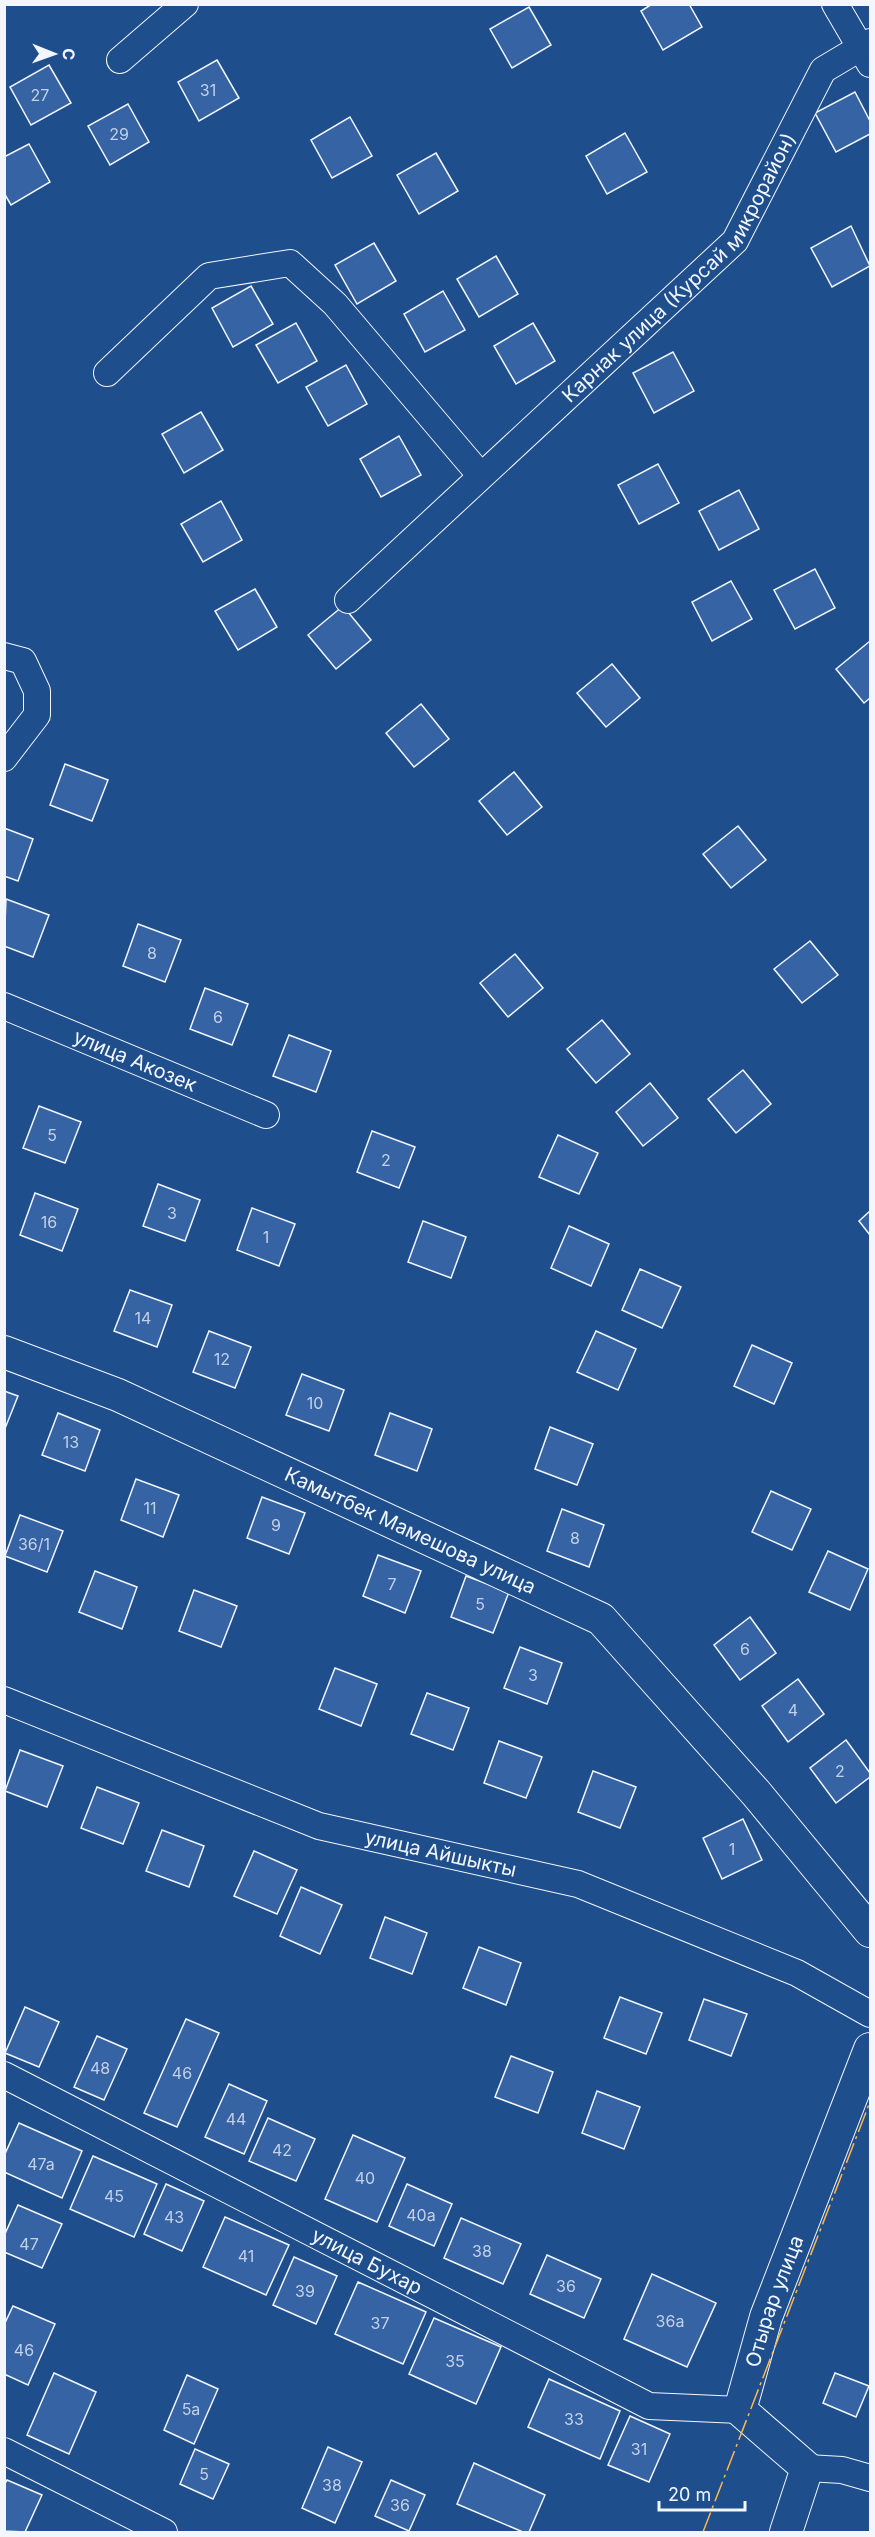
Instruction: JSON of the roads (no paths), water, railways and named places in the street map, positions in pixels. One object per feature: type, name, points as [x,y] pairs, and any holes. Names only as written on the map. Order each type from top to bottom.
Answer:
[{"type":"street","points":[[120,60],[185,4]]},
{"type":"street","name":"Карнак улица (Курсай микрорайон)","points":[[348,600],[735,242],[824,70],[867,51],[835,4]]},
{"type":"street","points":[[107,373],[209,276],[290,263],[335,304],[481,476]]},
{"type":"street","points":[[4,656],[23,661],[37,691],[37,715],[4,758]]},
{"type":"street","name":"улица Акозек","points":[[4,1006],[266,1115]]},
{"type":"street","name":"Камытбек Мамешова улица","points":[[4,1352],[118,1395],[601,1619],[756,1792],[870,1931]]},
{"type":"street","name":"улица Айшыкты","points":[[4,1700],[319,1826],[578,1884],[797,1973],[870,2014]]},
{"type":"street","name":"Отырар улица","points":[[740,2410],[766,2317],[870,2049]]},
{"type":"street","name":"улица Бухар","points":[[4,2076],[649,2406],[740,2410]]},
{"type":"street","points":[[740,2410],[807,2468],[842,2470],[870,2478]]},
{"type":"street","points":[[4,2451],[164,2532]]},
{"type":"street","points":[[786,2532],[807,2468]]}]
